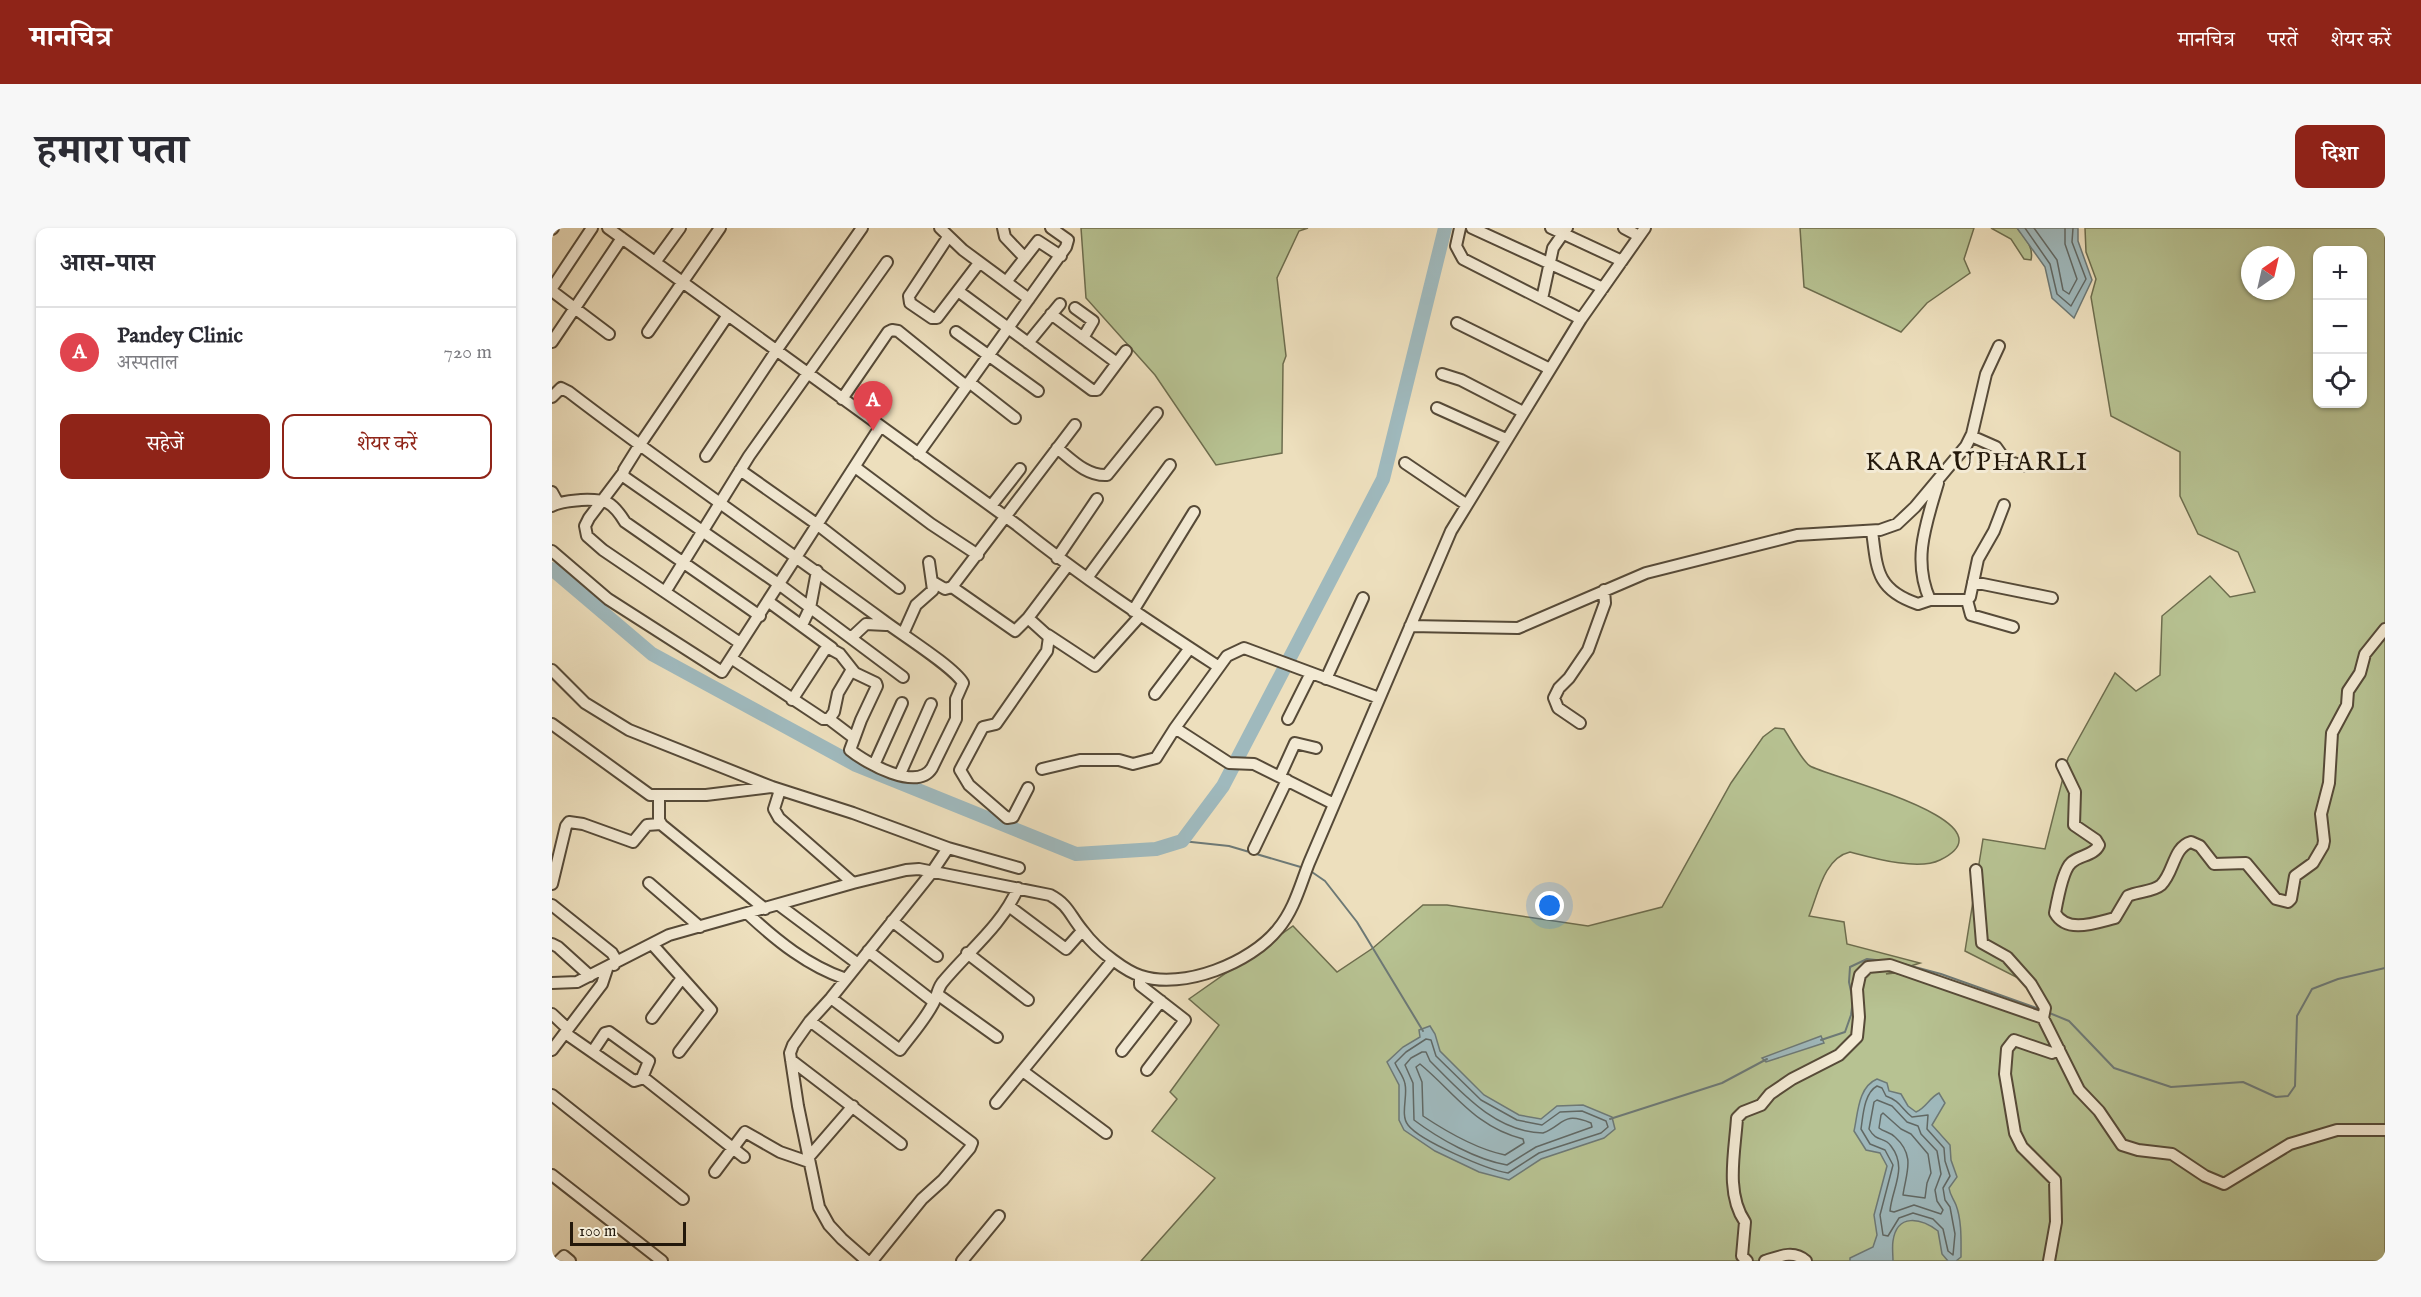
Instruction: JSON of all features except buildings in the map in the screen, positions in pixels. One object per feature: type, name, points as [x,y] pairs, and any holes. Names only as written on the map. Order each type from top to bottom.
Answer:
[{"type":"street","points":[[592,228],[552,290],[609,334]]},
{"type":"street","points":[[656,261],[680,228]]},
{"type":"street","points":[[648,332],[720,228]]},
{"type":"street","points":[[706,456],[862,228]]},
{"type":"street","points":[[1003,228],[1005,237],[1025,258]]},
{"type":"street","points":[[918,454],[1061,256],[1068,240],[1051,228]]},
{"type":"street","points":[[1460,228],[1456,246],[1463,259],[1581,319]]},
{"type":"street","points":[[1472,228],[1603,288]]},
{"type":"street","points":[[1551,228],[1565,231],[1622,261]]},
{"type":"street","points":[[552,983],[573,983],[610,967],[667,936],[853,883],[911,869],[1039,891],[1059,900],[1069,909],[1082,931],[1113,960],[1140,976],[1188,978],[1223,967],[1264,944],[1290,912],[1444,545],[1506,439],[1581,319],[1642,232],[1624,228]]},
{"type":"street","points":[[611,229],[1006,517],[1057,558],[1219,667]]},
{"type":"street","points":[[1542,299],[1553,248],[1565,231]]},
{"type":"street","points":[[979,263],[935,319],[910,303],[908,298],[944,232],[979,263],[1029,299]]},
{"type":"street","points":[[552,342],[622,238]]},
{"type":"street","points":[[1006,282],[1039,241],[1061,256]]},
{"type":"street","points":[[665,592],[740,470],[887,262]]},
{"type":"street","points":[[958,291],[1095,391],[1126,351]]},
{"type":"street","points":[[1028,343],[1059,304]]},
{"type":"street","points":[[1075,308],[1093,321],[1083,338]]},
{"type":"street","points":[[1051,314],[1117,363]]},
{"type":"street","points":[[728,315],[585,526],[587,536],[603,550],[740,643]]},
{"type":"street","points":[[1457,323],[1550,369]]},
{"type":"street","points":[[842,399],[888,332],[892,330],[898,332],[1016,418]]},
{"type":"street","points":[[956,332],[1038,391]]},
{"type":"street","points":[[1410,626],[1518,628],[1646,573],[1797,535],[1890,528],[1897,524],[1939,480],[1971,436],[1986,374],[1999,346]]},
{"type":"street","points":[[1442,374],[1467,383],[1523,412]]},
{"type":"street","points":[[552,397],[559,389],[566,390],[639,446],[797,556],[903,634],[963,683],[956,699],[957,716],[931,771],[917,778],[885,771],[850,750],[877,686],[874,682],[851,671],[840,654],[769,602]]},
{"type":"street","points":[[1437,408],[1506,439]]},
{"type":"street","points":[[1057,448],[1075,464],[1097,474],[1107,475],[1156,413]]},
{"type":"street","points":[[933,582],[945,589],[952,587],[1075,425]]},
{"type":"street","points":[[552,551],[608,599],[718,671],[724,670],[880,427]]},
{"type":"street","points":[[1971,436],[1996,447],[2006,460],[2024,466]]},
{"type":"street","points":[[1405,464],[1467,505]]},
{"type":"street","points":[[1087,578],[1170,465]]},
{"type":"street","points":[[855,467],[931,524],[978,555]]},
{"type":"street","points":[[991,506],[1020,469]]},
{"type":"street","points":[[740,470],[818,525],[899,588]]},
{"type":"street","points":[[623,473],[626,480],[780,585],[903,677]]},
{"type":"street","points":[[1930,600],[1922,578],[1920,553],[1939,480]]},
{"type":"street","points":[[552,492],[555,504],[602,499],[618,510],[625,522],[760,616]]},
{"type":"street","points":[[1057,558],[1097,499]]},
{"type":"street","points":[[1872,531],[1878,573],[1886,587],[1902,598],[1918,604],[1930,600],[1966,600],[1970,597],[1978,558],[1994,531],[2004,505]]},
{"type":"street","points":[[1028,618],[1048,635],[1095,666],[1136,613],[1194,512]]},
{"type":"street","points":[[903,634],[916,605],[930,594],[933,582],[929,562]]},
{"type":"street","points":[[952,587],[1013,631],[1028,618],[1068,565]]},
{"type":"street","points":[[802,625],[810,608],[817,571]]},
{"type":"street","points":[[1973,582],[2052,598]]},
{"type":"street","points":[[1580,723],[1558,708],[1554,698],[1588,650],[1605,603],[1604,590]]},
{"type":"street","points":[[1326,679],[1363,598]]},
{"type":"street","points":[[1966,600],[1971,615],[2013,627]]},
{"type":"street","points":[[851,638],[869,623],[892,626]]},
{"type":"street","points":[[2061,765],[2075,792],[2074,825],[2096,840],[2099,845],[2095,851],[2073,861],[2067,868],[2055,913],[2067,925],[2075,926],[2115,918],[2128,896],[2160,886],[2170,872],[2181,848],[2191,842],[2200,846],[2214,864],[2246,862],[2277,899],[2288,902],[2291,898],[2293,879],[2299,871],[2316,860],[2324,841],[2321,814],[2330,783],[2332,733],[2347,705],[2348,691],[2360,673],[2365,654],[2385,629]]},
{"type":"street","points":[[1028,788],[1014,816],[1007,818],[966,782],[960,768],[985,725],[996,724],[1046,652],[1050,641],[1048,635]]},
{"type":"street","points":[[792,700],[824,651],[832,648]]},
{"type":"street","points":[[1155,694],[1190,648]]},
{"type":"street","points":[[1042,769],[1080,760],[1115,759],[1133,764],[1156,758],[1219,667],[1232,652],[1244,648],[1379,698]]},
{"type":"street","points":[[731,658],[814,715],[829,719],[854,738]]},
{"type":"street","points":[[552,670],[585,703],[629,730],[776,788],[948,848],[1019,868]]},
{"type":"street","points":[[829,719],[834,712],[838,693],[851,671]]},
{"type":"street","points":[[1288,719],[1307,671]]},
{"type":"street","points":[[874,765],[902,703]]},
{"type":"street","points":[[900,774],[931,704]]},
{"type":"street","points":[[552,724],[642,790],[659,796],[706,795],[776,788]]},
{"type":"street","points":[[1175,728],[1229,763],[1254,764],[1334,804]]},
{"type":"street","points":[[1254,849],[1284,778],[1295,743],[1316,748]]},
{"type":"street","points":[[776,788],[774,809],[779,818],[853,883]]},
{"type":"street","points":[[659,796],[661,824],[765,909]]},
{"type":"street","points":[[552,884],[566,826],[569,822],[583,824],[633,843],[646,825],[661,824]]},
{"type":"street","points":[[867,1261],[842,1239],[822,1214],[809,1160],[790,1053],[810,1021],[932,873],[948,848]]},
{"type":"street","points":[[1976,870],[1982,943],[2007,957],[2031,984],[2045,1008],[2043,1018],[2079,1090],[2099,1111],[2122,1145],[2138,1150],[2172,1154],[2205,1176],[2224,1184],[2290,1144],[2337,1130],[2380,1130],[2385,1121]]},
{"type":"street","points":[[649,883],[700,927]]},
{"type":"street","points":[[831,998],[900,1050],[935,998],[940,986],[967,953],[986,938],[1010,907],[1018,888]]},
{"type":"street","points":[[552,905],[612,953],[615,958],[602,984],[552,1050]]},
{"type":"street","points":[[779,905],[858,964]]},
{"type":"street","points":[[1010,907],[1066,949],[1082,931]]},
{"type":"street","points":[[748,914],[769,934],[801,957],[822,970],[846,979]]},
{"type":"street","points":[[892,921],[938,956]]},
{"type":"street","points":[[552,944],[590,976]]},
{"type":"street","points":[[652,944],[711,1010],[679,1052]]},
{"type":"street","points":[[868,951],[935,998],[998,1037]]},
{"type":"street","points":[[967,953],[1028,1000]]},
{"type":"street","points":[[996,1103],[1024,1072],[1113,960]]},
{"type":"street","points":[[1747,1261],[1742,1256],[1745,1222],[1733,1192],[1737,1118],[1743,1112],[1761,1105],[1770,1094],[1792,1078],[1839,1055],[1857,1037],[1859,1017],[1857,989],[1860,975],[1868,968],[1890,965],[2043,1018]]},
{"type":"street","points":[[1140,976],[1140,985],[1185,1021],[1147,1070]]},
{"type":"street","points":[[652,1017],[682,978]]},
{"type":"street","points":[[1122,1051],[1161,1001]]},
{"type":"street","points":[[552,1014],[567,1031],[592,1051],[635,1082],[642,1078],[649,1061],[609,1032],[592,1051]]},
{"type":"street","points":[[810,1021],[972,1143],[946,1176],[922,1199],[872,1261]]},
{"type":"street","points":[[2049,1261],[2056,1222],[2055,1180],[2022,1147],[2015,1132],[2005,1074],[2007,1049],[2014,1040],[2052,1053],[2059,1049]]},
{"type":"street","points":[[791,1060],[901,1144]]},
{"type":"street","points":[[1024,1072],[1106,1132]]},
{"type":"street","points":[[642,1078],[744,1157]]},
{"type":"street","points":[[552,1095],[683,1199]]},
{"type":"street","points":[[809,1160],[853,1106]]},
{"type":"street","points":[[716,1172],[746,1132],[780,1152],[809,1160]]},
{"type":"street","points":[[552,1175],[662,1261]]},
{"type":"street","points":[[962,1261],[999,1216]]},
{"type":"street","points":[[1766,1261],[1782,1255],[1794,1254],[1806,1261]]},
{"type":"street","points":[[559,1261],[564,1256],[570,1261]]},
{"type":"green space","points":[[1081,228],[1308,228],[1299,231],[1277,278],[1286,356],[1283,364],[1282,453],[1216,465],[1155,375],[1086,298]]},
{"type":"green space","points":[[1800,228],[1974,228],[1964,259],[1970,273],[1927,303],[1901,332],[1804,287]]},
{"type":"green space","points":[[1991,228],[2017,228],[2030,247],[2031,260],[2024,259],[2011,239]]},
{"type":"green space","points":[[2085,228],[2385,228],[2385,1261],[1141,1261],[1215,1178],[1152,1131],[1177,1099],[1170,1092],[1219,1025],[1189,999],[1293,926],[1337,972],[1373,948],[1423,905],[1447,905],[1588,926],[1662,907],[1731,783],[1763,737],[1775,728],[1784,729],[1800,755],[1810,766],[1911,803],[1938,816],[1956,831],[1958,846],[1940,860],[1931,863],[1908,864],[1850,852],[1841,856],[1834,861],[1823,878],[1809,916],[1844,922],[1847,944],[1920,963],[1886,974],[1895,973],[1939,985],[2053,1026],[2032,985],[1965,951],[1983,839],[2045,849],[2068,758],[2115,673],[2136,691],[2160,675],[2162,616],[2210,576],[2230,597],[2255,592],[2238,552],[2198,534],[2180,496],[2180,452],[2111,416],[2091,297],[2096,279],[2086,252]]},
{"type":"water","points":[[2017,228],[2078,228],[2078,241],[2092,280],[2074,318],[2052,298],[2045,267]]},
{"type":"water","points":[[1430,1026],[1440,1051],[1484,1095],[1519,1115],[1541,1119],[1557,1106],[1583,1105],[1612,1117],[1615,1129],[1604,1138],[1541,1159],[1509,1180],[1479,1172],[1435,1151],[1404,1130],[1399,1120],[1399,1085],[1387,1062],[1403,1047],[1420,1037],[1419,1030]]},
{"type":"water","points":[[1821,1036],[1824,1043],[1766,1062],[1762,1058]]},
{"type":"water","points":[[1877,1079],[1887,1083],[1889,1091],[1901,1094],[1908,1106],[1916,1112],[1939,1093],[1945,1103],[1932,1125],[1950,1145],[1951,1160],[1957,1177],[1949,1188],[1958,1211],[1960,1224],[1961,1257],[1956,1261],[1948,1261],[1942,1254],[1938,1231],[1924,1223],[1911,1221],[1899,1226],[1895,1232],[1893,1261],[1850,1261],[1850,1258],[1873,1247],[1877,1235],[1874,1215],[1887,1166],[1880,1153],[1866,1150],[1854,1131],[1862,1094]]},
{"type":"waterway","points":[[552,569],[652,654],[856,765],[1076,854],[1156,849],[1182,841],[1223,786],[1383,479],[1445,228]]},
{"type":"waterway","points":[[1182,841],[1229,846],[1304,868]]},
{"type":"waterway","points":[[1309,870],[1325,881],[1357,922],[1423,1031]]},
{"type":"waterway","points":[[1852,996],[1849,982],[1850,967],[1867,959],[1885,961]]},
{"type":"waterway","points":[[1896,962],[1941,974],[2042,1010]]},
{"type":"waterway","points":[[2047,1012],[2069,1021],[2114,1068],[2171,1087],[2243,1082],[2276,1097],[2288,1096],[2295,1086],[2297,1016],[2312,989],[2338,979],[2385,968]]},
{"type":"waterway","points":[[1821,1040],[1845,1032],[1853,1001]]},
{"type":"waterway","points":[[1610,1119],[1722,1083],[1767,1059]]},
{"type":"place","name":"Pandey Clinic","points":[[873,431]]},
{"type":"district","name":"KARA UPHARLI","points":[[1977,461]]}]
